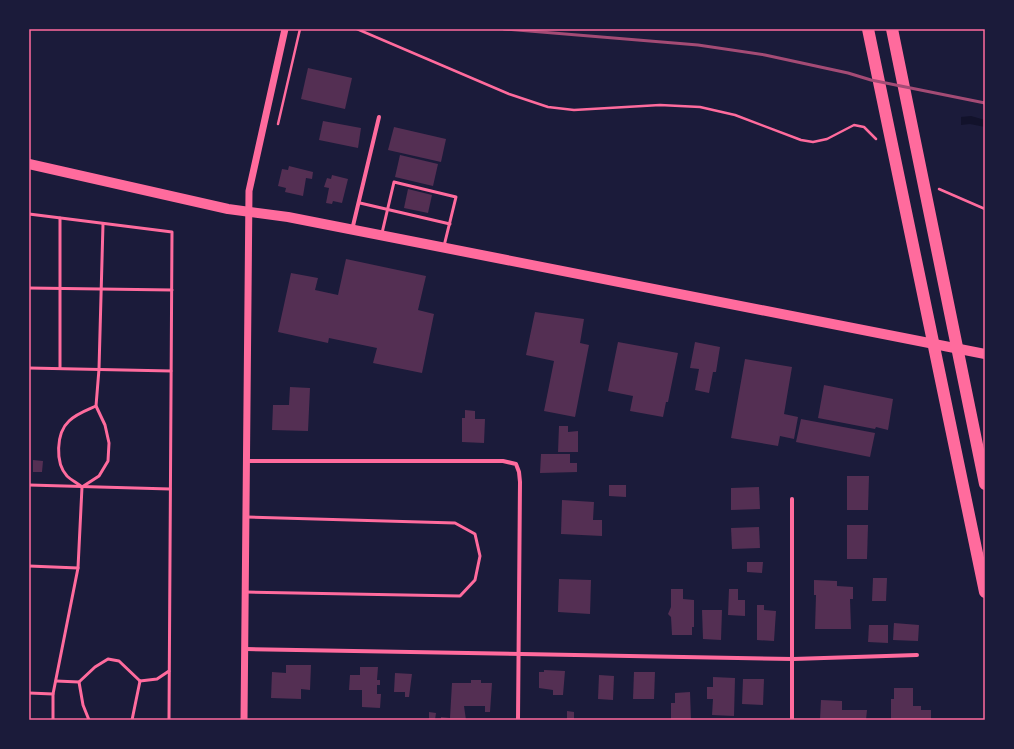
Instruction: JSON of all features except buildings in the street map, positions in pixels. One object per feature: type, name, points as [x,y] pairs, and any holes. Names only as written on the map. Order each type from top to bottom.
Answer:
[{"type":"highway","points":[[868,29],[985,592]]},
{"type":"highway","points":[[892,29],[985,484]]},
{"type":"main road","points":[[29,164],[249,213],[288,217],[985,354]]},
{"type":"street","points":[[244,720],[246,649],[249,191],[285,29]]},
{"type":"street","points":[[352,230],[360,203],[379,117]]},
{"type":"street","points":[[247,461],[496,461],[516,464],[520,482],[518,720]]},
{"type":"street","points":[[792,499],[792,720]]},
{"type":"street","points":[[246,649],[793,659],[917,655]]},
{"type":"lane","points":[[381,236],[394,182],[456,197],[443,248]]},
{"type":"lane","points":[[360,203],[450,224]]},
{"type":"lane","points":[[29,214],[172,232],[169,720]]},
{"type":"lane","points":[[60,218],[60,368]]},
{"type":"lane","points":[[82,487],[99,476],[108,461],[109,442],[105,425],[96,406],[99,369],[104,224]]},
{"type":"lane","points":[[29,288],[172,290]]},
{"type":"lane","points":[[29,368],[171,371]]},
{"type":"lane","points":[[82,487],[66,475],[60,461],[58,448],[60,434],[68,421],[96,406]]},
{"type":"lane","points":[[29,485],[170,489]]},
{"type":"lane","points":[[53,720],[53,694],[78,568],[82,487]]},
{"type":"lane","points":[[246,517],[455,523],[475,534],[480,556],[475,580],[460,596],[246,592]]},
{"type":"lane","points":[[29,566],[78,568]]},
{"type":"lane","points":[[56,681],[79,682],[95,667],[108,659],[119,661],[140,681]]},
{"type":"lane","points":[[140,681],[157,679],[169,671]]},
{"type":"lane","points":[[132,720],[140,681]]},
{"type":"lane","points":[[79,682],[83,705],[89,720]]},
{"type":"lane","points":[[29,693],[53,694]]},
{"type":"path","points":[[277,128],[300,29]]},
{"type":"path","points":[[357,29],[529,102],[554,108],[586,110],[660,105],[700,107],[735,115],[801,140],[813,142],[827,139],[854,125],[864,127]]},
{"type":"shaded area","points":[[971,116],[985,120],[985,127],[970,124],[961,125],[961,117]]},
{"type":"railway","points":[[504,29],[698,45],[765,55],[848,73],[871,80],[985,103]]}]
